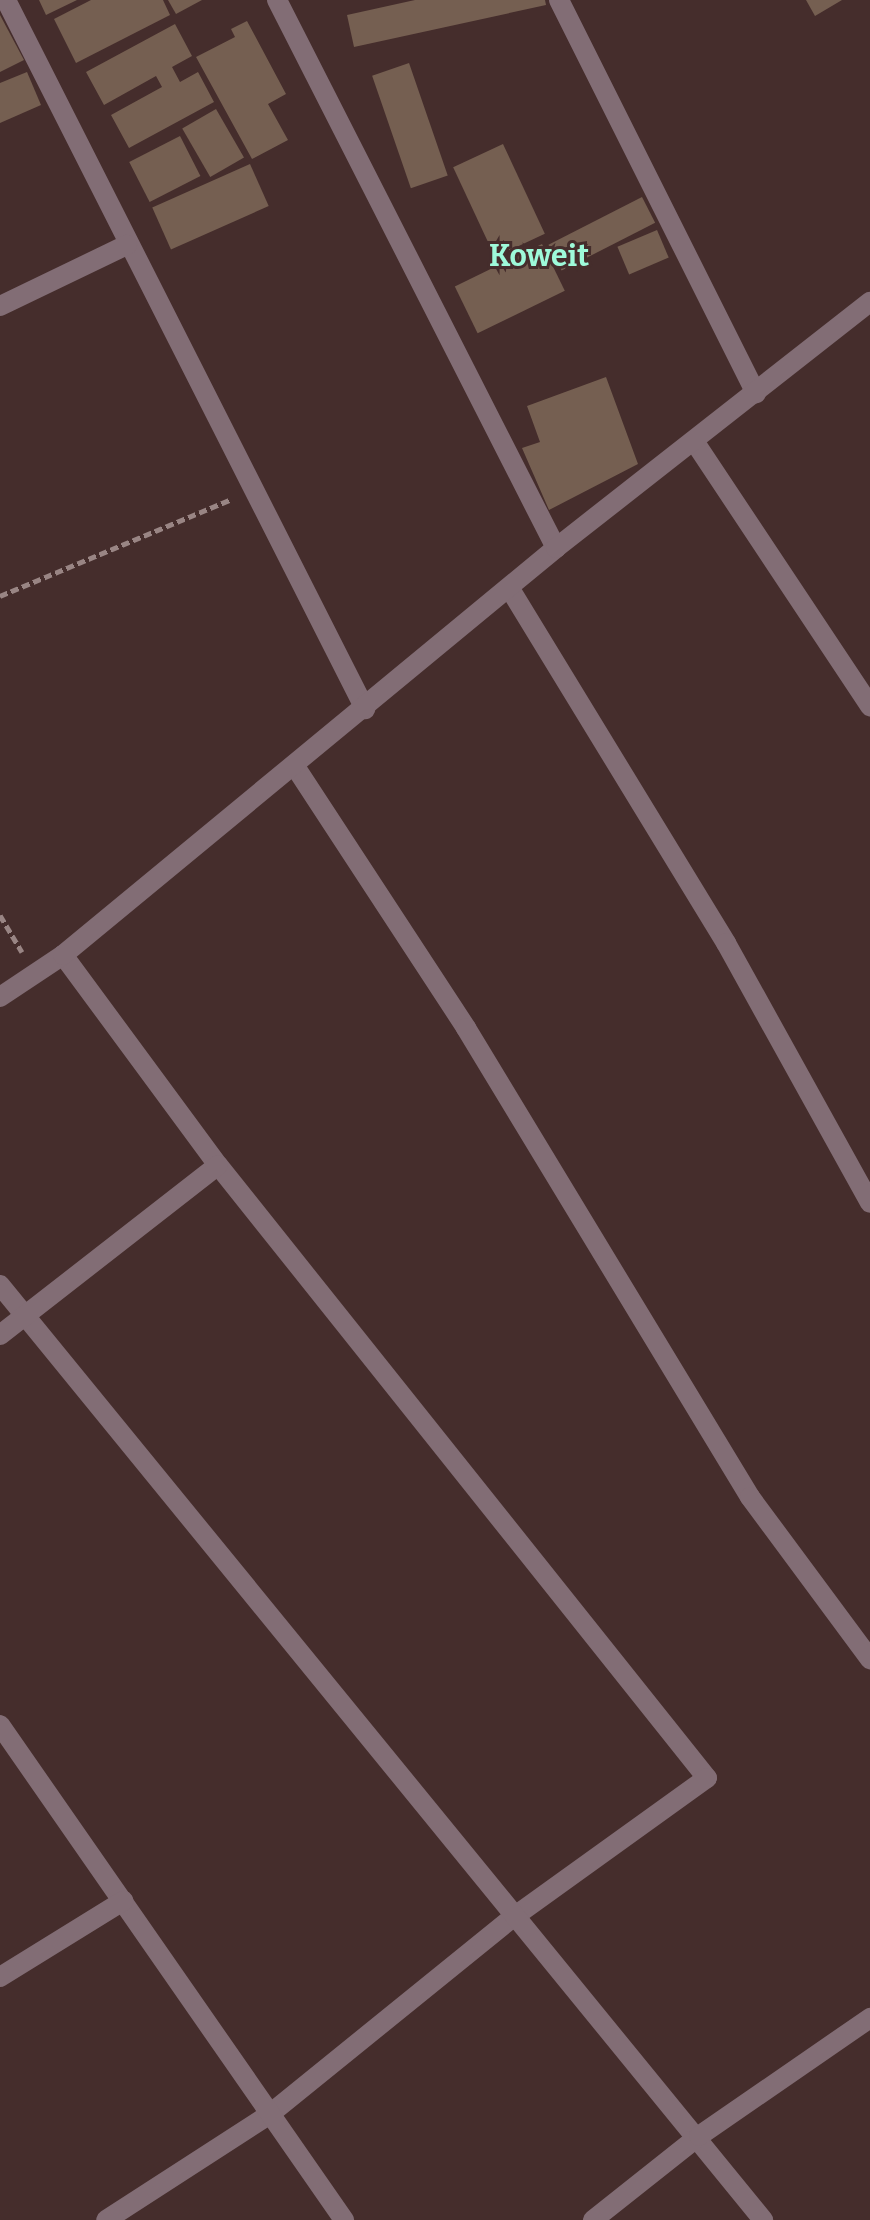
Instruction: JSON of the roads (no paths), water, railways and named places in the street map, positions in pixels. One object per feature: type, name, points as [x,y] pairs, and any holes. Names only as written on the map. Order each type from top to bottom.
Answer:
[{"type":"street","points":[[6,0],[249,492],[365,709]]},
{"type":"street","points":[[277,0],[556,548]]},
{"type":"street","points":[[559,0],[756,393]]},
{"type":"street","points":[[0,306],[127,245]]},
{"type":"street","points":[[0,997],[63,955],[296,768],[556,548],[696,444],[870,302]]},
{"type":"street","points":[[696,444],[869,700]]},
{"type":"street","points":[[510,589],[726,943],[870,1203]]},
{"type":"street","points":[[296,768],[466,1028],[750,1497],[870,1659]]},
{"type":"street","points":[[63,955],[218,1165],[705,1770],[703,1785],[512,1918],[270,2114],[106,2220]]},
{"type":"street","points":[[0,1335],[218,1165]]},
{"type":"street","points":[[0,1285],[512,1918],[699,2136],[763,2220]]},
{"type":"street","points":[[0,1725],[344,2220]]},
{"type":"street","points":[[0,1977],[123,1901]]},
{"type":"street","points":[[593,2220],[699,2136],[870,2018]]},
{"type":"district","name":"Koweit","points":[[539,256]]}]
